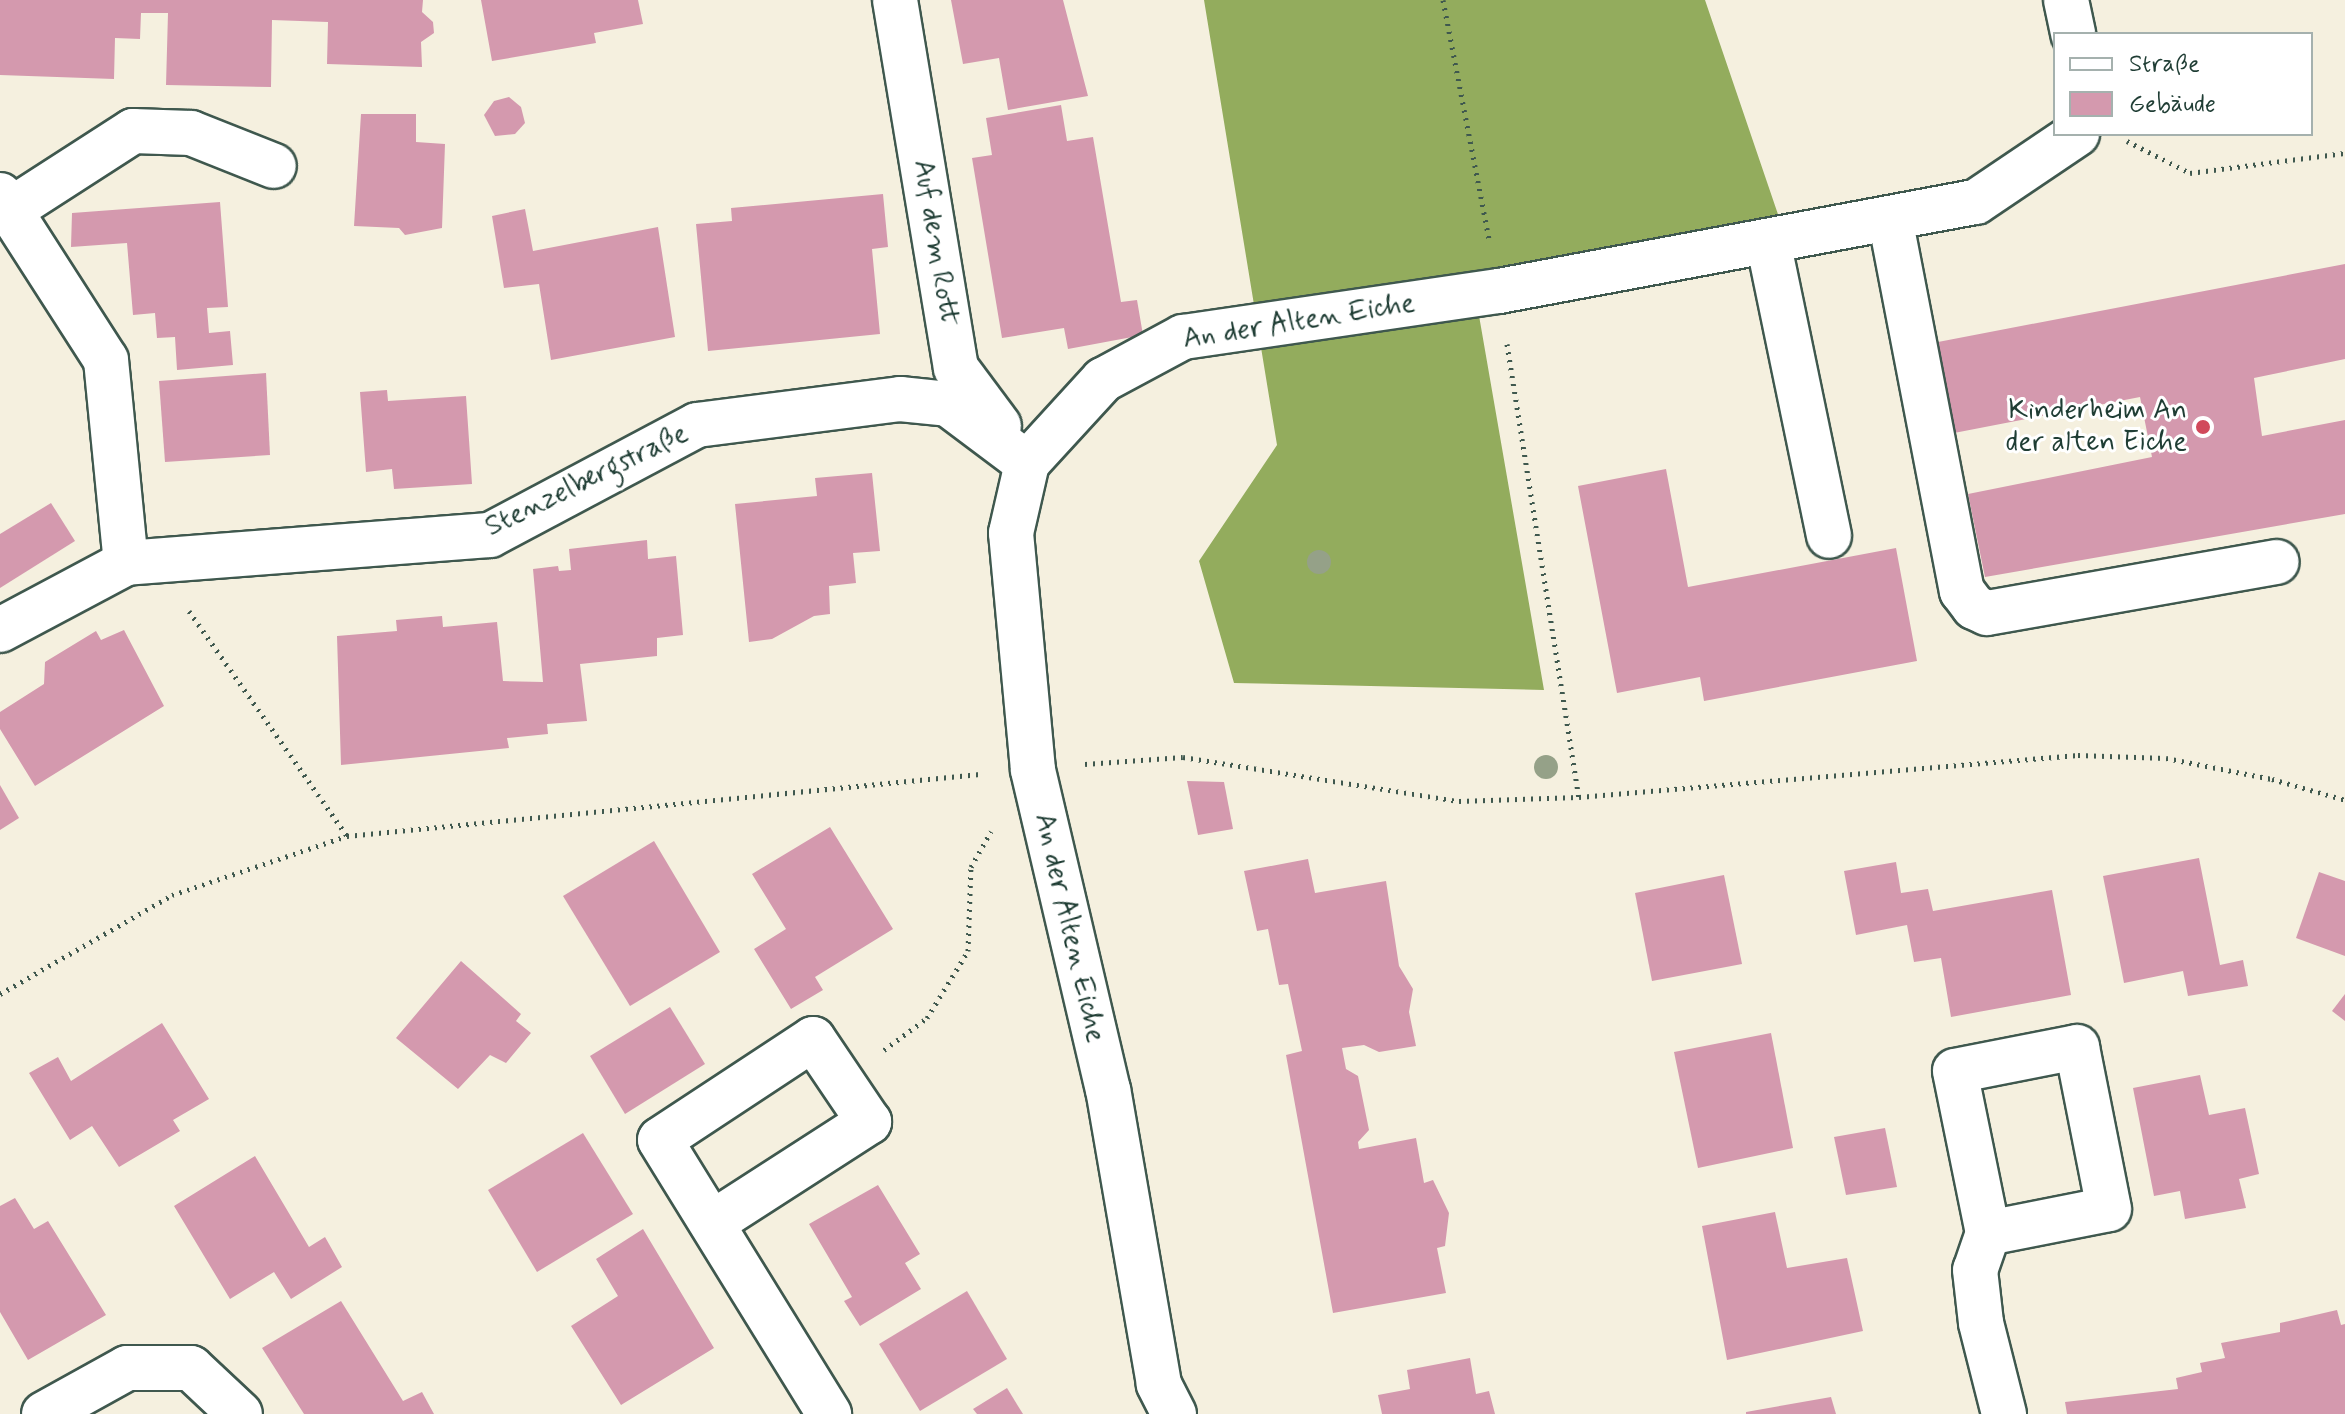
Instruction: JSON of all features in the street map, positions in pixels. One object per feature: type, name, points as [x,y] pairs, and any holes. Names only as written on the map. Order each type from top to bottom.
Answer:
[{"type":"street","name":"Auf dem Rott","points":[[895,0],[956,368],[1027,463]]},
{"type":"street","points":[[2066,0],[2073,32]]},
{"type":"street","points":[[126,563],[106,360],[6,202],[133,131],[191,133],[274,166]]},
{"type":"street","name":"An der Alten Eiche","points":[[1174,1414],[1159,1384],[1108,1090],[1033,770],[1011,533],[1027,463],[1103,380],[1183,337],[1499,291],[1976,202],[2074,136]]},
{"type":"street","points":[[1890,218],[1962,591],[1974,607],[1987,613],[2277,562]]},
{"type":"street","points":[[1768,241],[1829,536]]},
{"type":"street","name":"Stenzelbergstraße","points":[[0,630],[126,563],[490,535],[697,425],[900,399],[948,404],[1027,463]]},
{"type":"street","points":[[712,1223],[869,1122],[813,1039],[660,1140],[829,1414]]},
{"type":"street","points":[[1988,1233],[2109,1209],[2077,1047],[1955,1071],[1988,1233],[1975,1270],[1981,1323],[2004,1414]]},
{"type":"street","points":[[44,1414],[127,1368],[191,1368],[240,1414]]},
{"type":"path","points":[[1443,0],[1499,291],[1579,797]]},
{"type":"path","points":[[2118,136],[2190,173],[2345,153]]},
{"type":"path","points":[[126,563],[189,611],[347,836]]},
{"type":"path","points":[[0,994],[172,895],[347,836],[1183,757],[1459,801],[1579,797],[2078,755],[2166,758],[2272,779],[2345,800]]},
{"type":"path","points":[[842,1082],[927,1018],[968,951],[971,867],[989,840],[991,826]]},
{"type":"green space","points":[[1204,0],[1705,0],[1782,226],[1473,281],[1544,690],[1234,683],[1199,561],[1277,445]]},
{"type":"building","points":[[0,0],[423,0],[422,12],[433,22],[434,33],[421,42],[422,67],[327,64],[328,22],[272,20],[271,87],[166,85],[168,13],[141,13],[140,39],[115,38],[114,79],[0,75]]},
{"type":"building","points":[[481,0],[638,0],[643,24],[594,33],[596,43],[492,61]]},
{"type":"building","points":[[951,0],[1063,0],[1088,96],[1008,110],[999,58],[963,64]]},
{"type":"building","points":[[509,97],[521,107],[525,123],[515,134],[495,136],[484,115],[494,101]]},
{"type":"building","points":[[1061,105],[1067,141],[1093,137],[1121,302],[1137,300],[1143,335],[1068,349],[1064,328],[1002,338],[972,158],[992,155],[986,118]]},
{"type":"building","points":[[361,114],[416,114],[416,142],[445,144],[442,228],[405,235],[399,228],[354,226]]},
{"type":"building","points":[[883,194],[888,247],[872,249],[880,334],[708,351],[696,224],[732,221],[731,208]]},
{"type":"building","points":[[220,202],[228,307],[207,308],[209,333],[230,331],[233,365],[177,370],[175,337],[157,338],[155,313],[133,315],[127,243],[71,247],[72,213]]},
{"type":"building","points":[[525,209],[533,251],[658,227],[675,337],[551,360],[539,284],[504,288],[492,216]]},
{"type":"building","name":"Kinderheim An der alten Eiche","points":[[2345,264],[2345,359],[2254,378],[2262,436],[2345,420],[2345,514],[1985,577],[1968,494],[2152,457],[2140,397],[1954,433],[1938,342]]},
{"type":"building","points":[[266,373],[270,455],[165,462],[159,381]]},
{"type":"building","points":[[387,390],[388,401],[466,396],[472,484],[394,489],[392,469],[366,472],[360,392]]},
{"type":"building","points":[[1666,469],[1688,587],[1896,548],[1917,661],[1704,701],[1700,677],[1617,693],[1578,486]]},
{"type":"building","points":[[872,473],[880,551],[853,553],[856,583],[829,586],[830,614],[814,616],[772,639],[749,642],[735,504],[817,496],[815,478]]},
{"type":"building","points":[[51,503],[75,541],[0,588],[0,534]]},
{"type":"building","points":[[647,540],[648,559],[676,556],[683,635],[657,638],[657,656],[580,664],[587,721],[547,724],[548,734],[507,738],[509,748],[341,765],[337,636],[397,631],[396,620],[442,616],[443,627],[497,622],[503,681],[543,682],[533,569],[558,566],[559,571],[571,570],[569,549]]},
{"type":"building","points":[[124,630],[164,706],[35,786],[0,729],[0,712],[44,684],[45,662],[96,631],[101,640]]},
{"type":"building","points":[[1187,781],[1224,782],[1233,829],[1198,835]]},
{"type":"building","points":[[0,785],[19,818],[0,830]]},
{"type":"building","points":[[830,827],[893,929],[815,977],[823,990],[791,1009],[754,949],[786,929],[752,874]]},
{"type":"building","points":[[654,841],[720,952],[630,1006],[563,896]]},
{"type":"building","points":[[2199,858],[2220,965],[2243,960],[2248,986],[2188,996],[2183,971],[2124,983],[2103,876]]},
{"type":"building","points":[[1308,859],[1315,893],[1386,881],[1399,966],[1413,989],[1409,1012],[1416,1046],[1379,1052],[1364,1045],[1342,1048],[1346,1069],[1358,1076],[1369,1130],[1358,1142],[1359,1149],[1416,1138],[1424,1183],[1433,1180],[1449,1213],[1445,1246],[1437,1248],[1446,1293],[1333,1313],[1286,1055],[1302,1051],[1288,984],[1279,985],[1268,929],[1257,931],[1244,871]]},
{"type":"building","points":[[1896,862],[1901,893],[1928,889],[1933,911],[2052,890],[2071,995],[1951,1017],[1941,958],[1914,962],[1907,925],[1856,935],[1844,871]]},
{"type":"building","points":[[2319,872],[2345,881],[2345,956],[2296,938]]},
{"type":"building","points":[[1724,875],[1742,964],[1652,981],[1635,893]]},
{"type":"building","points":[[461,961],[521,1014],[516,1021],[531,1033],[506,1063],[490,1055],[458,1089],[396,1038]]},
{"type":"building","points":[[2345,994],[2345,1021],[2332,1011]]},
{"type":"building","points":[[670,1007],[705,1064],[625,1114],[590,1056]]},
{"type":"building","points":[[162,1023],[209,1099],[173,1120],[180,1131],[119,1167],[92,1126],[70,1140],[29,1073],[58,1057],[71,1081]]},
{"type":"building","points":[[1771,1033],[1793,1148],[1698,1168],[1674,1052]]},
{"type":"building","points":[[2200,1075],[2209,1115],[2245,1108],[2259,1174],[2239,1179],[2246,1208],[2185,1219],[2180,1191],[2154,1196],[2133,1088]]},
{"type":"building","points":[[1885,1128],[1897,1187],[1846,1195],[1834,1137]]},
{"type":"building","points":[[583,1133],[633,1214],[537,1272],[488,1190]]},
{"type":"building","points":[[255,1156],[309,1247],[325,1237],[342,1267],[291,1299],[274,1272],[230,1299],[174,1206]]},
{"type":"building","points":[[878,1185],[920,1254],[905,1263],[921,1289],[860,1326],[844,1301],[852,1297],[809,1224]]},
{"type":"building","points":[[15,1198],[34,1229],[48,1221],[106,1315],[28,1360],[0,1312],[0,1206]]},
{"type":"building","points":[[1775,1212],[1787,1268],[1847,1258],[1863,1331],[1727,1360],[1702,1226]]},
{"type":"building","points":[[643,1229],[714,1348],[621,1405],[571,1326],[618,1296],[596,1259]]},
{"type":"building","points":[[967,1291],[1007,1359],[920,1411],[879,1344]]},
{"type":"building","points":[[341,1301],[403,1401],[422,1392],[434,1414],[304,1414],[262,1348]]},
{"type":"building","points":[[2337,1310],[2341,1325],[2345,1324],[2345,1414],[2067,1414],[2065,1402],[2178,1389],[2176,1378],[2202,1372],[2200,1363],[2225,1358],[2221,1343],[2280,1332],[2280,1323]]},
{"type":"building","points":[[1470,1358],[1476,1394],[1489,1391],[1495,1414],[1382,1414],[1378,1395],[1410,1389],[1407,1370]]},
{"type":"building","points":[[1007,1388],[1023,1414],[977,1414],[973,1409]]},
{"type":"building","points":[[1831,1397],[1836,1414],[1746,1414],[1746,1412]]},
{"type":"place","name":"Kinderheim An der alten Eiche","points":[[2203,427]]}]
